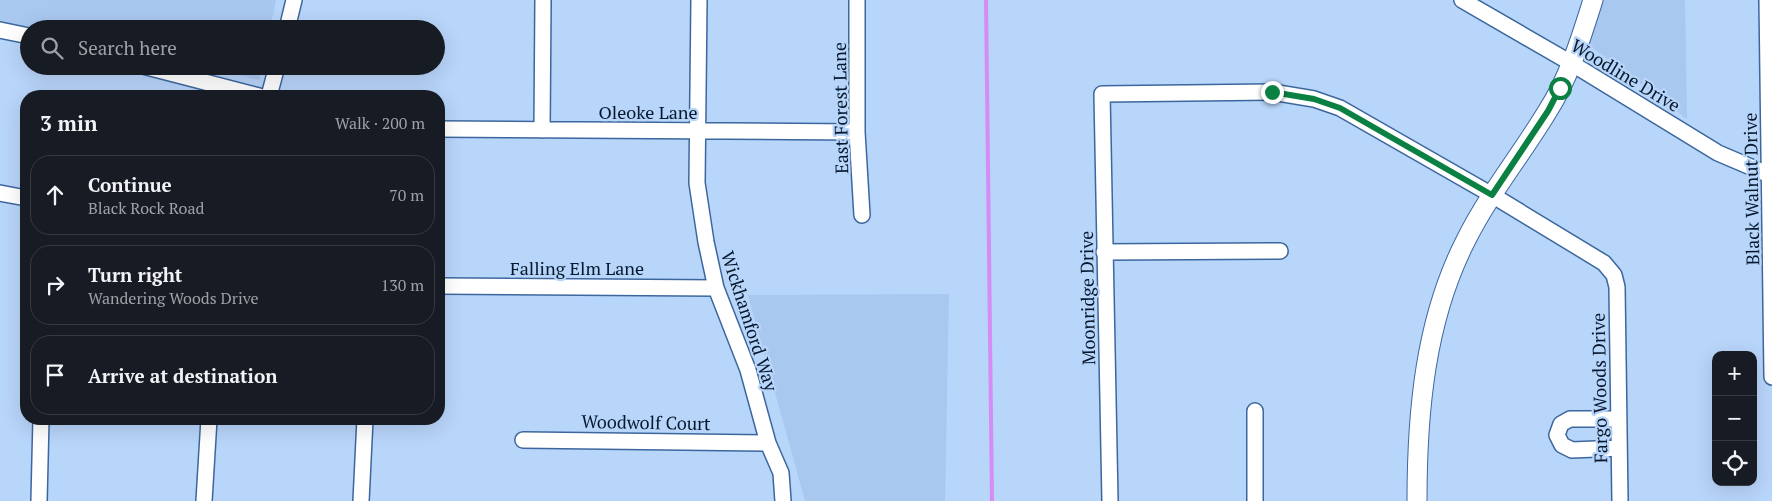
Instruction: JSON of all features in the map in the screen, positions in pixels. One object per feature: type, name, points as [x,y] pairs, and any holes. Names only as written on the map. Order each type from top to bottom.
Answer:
[{"type":"street","points":[[289,20],[294,0]]},
{"type":"street","points":[[542,130],[544,0]]},
{"type":"street","name":"Wickhamford Way","points":[[699,0],[698,184],[706,242],[716,288],[748,370],[768,443],[781,473],[783,501]]},
{"type":"street","name":"East Forest Lane","points":[[857,0],[857,132],[862,215]]},
{"type":"street","name":"Woodline Drive","points":[[1462,0],[1572,63],[1718,153],[1771,176]]},
{"type":"street","points":[[1417,501],[1417,440],[1428,357],[1452,272],[1467,237],[1492,195],[1548,111],[1572,63],[1593,0]]},
{"type":"street","name":"Black Walnut Drive","points":[[1767,0],[1770,80],[1772,377]]},
{"type":"street","points":[[0,30],[20,34]]},
{"type":"street","points":[[178,75],[235,90]]},
{"type":"street","points":[[271,90],[275,75]]},
{"type":"street","name":"Moonridge Drive","points":[[1110,501],[1102,94],[1272,92],[1314,99],[1340,108],[1492,195]]},
{"type":"street","name":"Oleoke Lane","points":[[445,129],[857,132]]},
{"type":"street","points":[[0,192],[20,197]]},
{"type":"street","name":"Fargo Woods Drive","points":[[1492,195],[1604,263],[1614,275],[1617,287],[1620,501]]},
{"type":"street","points":[[1104,252],[1280,251]]},
{"type":"street","name":"Falling Elm Lane","points":[[445,286],[716,288]]},
{"type":"street","points":[[1255,411],[1255,501]]},
{"type":"street","points":[[1618,419],[1570,419],[1561,424],[1557,435],[1562,445],[1572,450],[1618,448]]},
{"type":"street","points":[[39,501],[41,425]]},
{"type":"street","points":[[204,501],[209,425]]},
{"type":"street","points":[[361,501],[365,425]]},
{"type":"street","name":"Woodwolf Court","points":[[523,440],[768,443]]},
{"type":"shaded area","points":[[0,0],[276,0],[272,20],[20,20],[20,25],[0,21]]},
{"type":"shaded area","points":[[1596,0],[1685,0],[1687,119],[1585,42]]},
{"type":"shaded area","points":[[238,75],[260,75],[259,80]]},
{"type":"shaded area","points":[[949,294],[945,501],[805,501],[748,295]]},
{"type":"waterway","points":[[986,0],[992,501]]},
{"type":"route","points":[[1272,92],[1314,99],[1340,108],[1492,195],[1548,111],[1560,88]]}]
